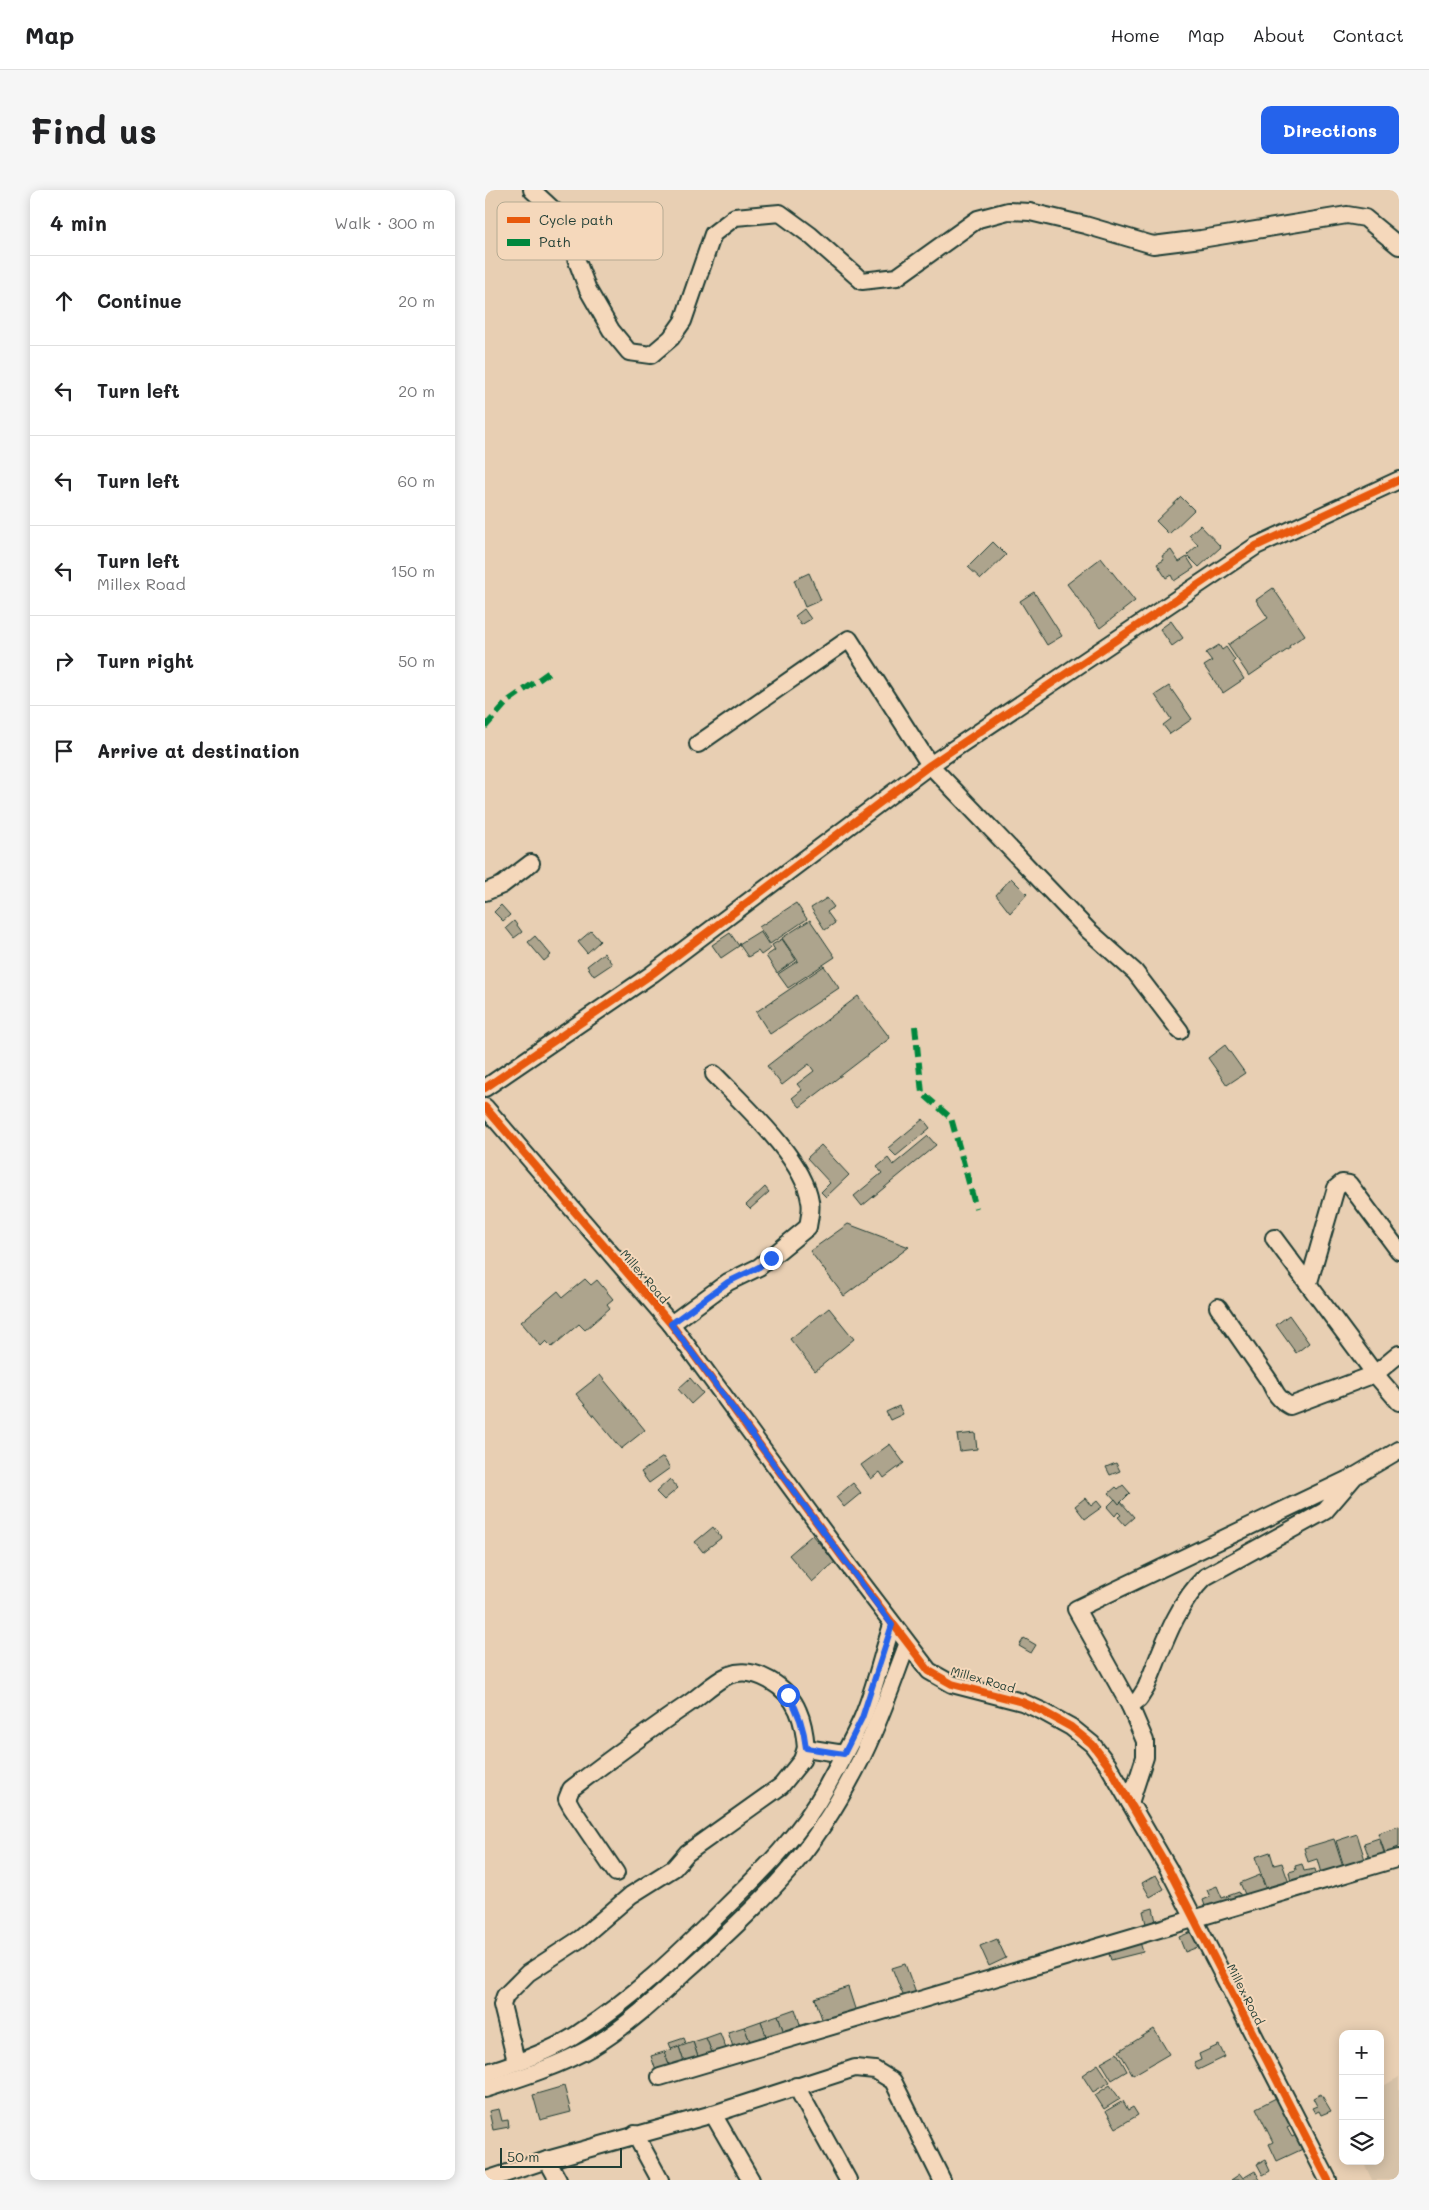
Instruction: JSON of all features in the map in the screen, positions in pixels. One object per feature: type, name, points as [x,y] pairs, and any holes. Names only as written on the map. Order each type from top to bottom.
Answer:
[{"type":"street","points":[[532,190],[545,202]]},
{"type":"street","points":[[577,260],[588,290],[611,330],[629,352],[651,354],[671,338],[683,321],[713,234],[735,217],[780,214],[810,235],[862,281],[897,277],[978,219],[1008,210],[1030,212],[1085,225],[1153,245],[1347,215],[1365,218],[1399,246]]},
{"type":"street","points":[[485,1088],[652,974],[930,765],[1256,546],[1399,480]]},
{"type":"street","points":[[698,744],[849,639],[930,765],[1088,930],[1135,972],[1180,1031]]},
{"type":"street","points":[[485,892],[502,885],[531,863]]},
{"type":"street","points":[[671,1324],[728,1282],[759,1267],[808,1227],[811,1202],[805,1180],[774,1137],[714,1074]]},
{"type":"street","name":"Millex Road","points":[[485,1107],[671,1324],[907,1646],[929,1671],[952,1684],[1023,1702],[1071,1727],[1092,1744],[1108,1765],[1168,1868],[1328,2180]]},
{"type":"street","points":[[1309,1282],[1337,1188],[1342,1183],[1349,1184],[1399,1251]]},
{"type":"street","points":[[1274,1238],[1309,1282],[1375,1374],[1399,1402]]},
{"type":"street","points":[[1218,1307],[1270,1382],[1275,1393],[1281,1401],[1289,1406],[1375,1374],[1399,1354]]},
{"type":"street","points":[[1130,1804],[1145,1757],[1145,1741],[1130,1706],[1076,1609],[1355,1476],[1399,1450]]},
{"type":"street","points":[[1130,1706],[1139,1699],[1146,1688],[1179,1611],[1192,1589],[1205,1577],[1325,1512],[1355,1476]]},
{"type":"street","points":[[485,2073],[554,2047],[579,2034],[642,1986],[700,1933],[777,1856],[806,1820],[827,1787],[862,1718],[892,1625]]},
{"type":"street","points":[[485,2089],[561,2061],[593,2046],[618,2029],[657,1998],[716,1944],[791,1868],[818,1830],[860,1760],[877,1723],[907,1646]]},
{"type":"street","points":[[516,2061],[502,2005],[505,1996],[514,1986],[528,1973],[580,1939],[631,1895],[674,1868],[687,1853],[781,1786],[802,1760],[806,1748],[805,1734],[798,1710],[788,1695],[768,1679],[754,1673],[729,1675],[632,1743],[571,1789],[567,1799],[616,1873]]},
{"type":"street","points":[[806,1748],[844,1754]]},
{"type":"street","points":[[660,2077],[1399,1858]]},
{"type":"street","points":[[486,2180],[635,2134],[713,2114],[855,2068],[875,2070],[893,2081],[942,2180]]},
{"type":"street","points":[[796,2086],[847,2180]]},
{"type":"street","points":[[713,2114],[751,2180]]},
{"type":"street","points":[[635,2134],[660,2180]]},
{"type":"street","points":[[547,2160],[558,2180]]},
{"type":"shaded area","points":[[1399,2077],[1399,2180],[1372,2180],[1365,2165],[1384,2165],[1384,2086]]},
{"type":"building","points":[[1181,497],[1194,510],[1169,534],[1156,521]]},
{"type":"building","points":[[1200,525],[1221,547],[1199,567],[1187,555],[1198,545],[1189,535]]},
{"type":"building","points":[[993,542],[1006,555],[981,579],[968,567]]},
{"type":"building","points":[[1171,550],[1179,562],[1187,557],[1194,568],[1174,581],[1171,575],[1166,578],[1157,564],[1164,560],[1162,556]]},
{"type":"building","points":[[1101,558],[1135,601],[1100,628],[1067,584]]},
{"type":"building","points":[[809,573],[821,600],[805,607],[794,580]]},
{"type":"building","points":[[1273,588],[1305,635],[1289,646],[1290,648],[1249,676],[1228,645],[1268,618],[1256,600]]},
{"type":"building","points":[[1034,592],[1062,636],[1047,645],[1020,601]]},
{"type":"building","points":[[804,609],[811,619],[801,625],[795,616]]},
{"type":"building","points":[[1171,621],[1183,638],[1172,646],[1160,629]]},
{"type":"building","points":[[1219,645],[1222,650],[1226,647],[1244,679],[1223,693],[1204,666],[1212,661],[1206,653]]},
{"type":"building","points":[[1169,686],[1192,719],[1170,734],[1163,725],[1171,719],[1155,695]]},
{"type":"building","points":[[1011,878],[1027,894],[1010,913],[996,895]]},
{"type":"building","points":[[827,898],[834,907],[827,912],[835,923],[825,930],[811,908]]},
{"type":"building","points":[[796,903],[807,919],[770,944],[759,927]]},
{"type":"building","points":[[501,905],[510,915],[503,921],[494,912]]},
{"type":"building","points":[[810,920],[835,957],[788,988],[778,974],[798,961],[782,938]]},
{"type":"building","points":[[514,921],[522,932],[514,938],[506,928]]},
{"type":"building","points":[[591,931],[600,941],[587,953],[578,942]]},
{"type":"building","points":[[760,931],[771,948],[761,955],[758,951],[748,957],[739,944]]},
{"type":"building","points":[[730,933],[739,946],[721,958],[712,945]]},
{"type":"building","points":[[535,936],[551,955],[544,961],[528,942]]},
{"type":"building","points":[[782,939],[796,960],[777,973],[766,956],[775,950],[772,945]]},
{"type":"building","points":[[604,953],[612,964],[594,976],[587,966]]},
{"type":"building","points":[[824,966],[839,988],[770,1034],[756,1012]]},
{"type":"building","points":[[858,996],[890,1038],[800,1107],[792,1098],[802,1090],[797,1084],[814,1071],[809,1064],[782,1085],[767,1066]]},
{"type":"building","points":[[1225,1045],[1245,1073],[1227,1085],[1208,1058]]},
{"type":"building","points":[[923,1119],[930,1128],[896,1156],[888,1148]]},
{"type":"building","points":[[928,1136],[936,1145],[862,1206],[854,1196],[882,1173],[877,1167],[888,1158],[893,1165]]},
{"type":"building","points":[[821,1145],[849,1175],[826,1197],[821,1192],[830,1183],[807,1158]]},
{"type":"building","points":[[765,1187],[769,1192],[750,1209],[746,1205]]},
{"type":"building","points":[[848,1224],[909,1247],[844,1296],[810,1251]]},
{"type":"building","points":[[585,1279],[591,1285],[597,1280],[613,1299],[607,1304],[610,1308],[585,1330],[579,1324],[552,1347],[546,1341],[541,1346],[521,1322],[558,1291],[563,1297]]},
{"type":"building","points":[[829,1308],[854,1339],[815,1371],[790,1339]]},
{"type":"building","points":[[1289,1315],[1309,1343],[1296,1353],[1276,1325]]},
{"type":"building","points":[[600,1375],[645,1430],[621,1449],[576,1394]]},
{"type":"building","points":[[690,1378],[703,1393],[691,1404],[678,1389]]},
{"type":"building","points":[[899,1406],[903,1414],[890,1420],[886,1412]]},
{"type":"building","points":[[975,1433],[977,1449],[960,1451],[957,1435]]},
{"type":"building","points":[[890,1444],[904,1463],[884,1478],[880,1472],[871,1479],[861,1465]]},
{"type":"building","points":[[663,1457],[670,1468],[649,1483],[641,1472]]},
{"type":"building","points":[[1116,1463],[1120,1471],[1110,1475],[1106,1467]]},
{"type":"building","points":[[670,1479],[678,1488],[664,1500],[656,1492]]},
{"type":"building","points":[[853,1483],[861,1493],[844,1507],[836,1497]]},
{"type":"building","points":[[1123,1485],[1130,1493],[1119,1504],[1109,1493],[1116,1487],[1118,1489]]},
{"type":"building","points":[[1085,1498],[1091,1506],[1097,1501],[1102,1507],[1085,1519],[1075,1506]]},
{"type":"building","points":[[1115,1499],[1119,1504],[1121,1502],[1134,1517],[1125,1525],[1118,1517],[1121,1515],[1118,1512],[1115,1516],[1107,1507]]},
{"type":"building","points":[[713,1527],[721,1538],[703,1552],[695,1542]]},
{"type":"building","points":[[812,1535],[835,1562],[812,1582],[789,1555]]},
{"type":"building","points":[[1024,1638],[1036,1645],[1031,1653],[1019,1646]]},
{"type":"building","points":[[1399,1826],[1399,1847],[1393,1849],[1394,1853],[1386,1856],[1378,1833]]},
{"type":"building","points":[[1357,1834],[1366,1863],[1345,1870],[1336,1841]]},
{"type":"building","points":[[1379,1838],[1386,1858],[1371,1863],[1364,1843]]},
{"type":"building","points":[[1334,1839],[1344,1870],[1322,1877],[1317,1859],[1308,1862],[1304,1848]]},
{"type":"building","points":[[1270,1852],[1274,1865],[1282,1863],[1290,1886],[1268,1894],[1255,1857]]},
{"type":"building","points":[[1302,1864],[1304,1871],[1315,1869],[1317,1878],[1292,1888],[1289,1872],[1296,1870],[1295,1866]]},
{"type":"building","points":[[1156,1875],[1164,1889],[1150,1897],[1142,1883]]},
{"type":"building","points":[[1260,1875],[1268,1894],[1248,1901],[1240,1883]]},
{"type":"building","points":[[1217,1886],[1222,1898],[1239,1892],[1242,1899],[1207,1912],[1203,1900],[1210,1897],[1207,1890]]},
{"type":"building","points":[[1153,1908],[1157,1926],[1147,1928],[1143,1911]]},
{"type":"building","points":[[1196,1930],[1203,1945],[1185,1952],[1179,1937]]},
{"type":"building","points":[[997,1939],[1006,1958],[989,1966],[980,1946]]},
{"type":"building","points":[[1140,1942],[1143,1952],[1111,1960],[1108,1951]]},
{"type":"building","points":[[905,1964],[917,1996],[905,2000],[892,1968]]},
{"type":"building","points":[[848,1987],[857,2015],[824,2025],[815,1998]]},
{"type":"building","points":[[795,2009],[801,2027],[784,2033],[778,2015]]},
{"type":"building","points":[[778,2015],[784,2033],[767,2039],[761,2021]]},
{"type":"building","points":[[761,2021],[767,2039],[751,2044],[744,2027]]},
{"type":"building","points":[[744,2027],[751,2044],[734,2050],[728,2032]]},
{"type":"building","points":[[1154,2029],[1169,2054],[1133,2075],[1119,2051]]},
{"type":"building","points":[[720,2033],[727,2051],[713,2055],[706,2038]]},
{"type":"building","points":[[684,2038],[686,2043],[671,2048],[669,2043]]},
{"type":"building","points":[[706,2038],[713,2055],[699,2060],[693,2042]]},
{"type":"building","points":[[693,2042],[699,2060],[685,2065],[679,2047]]},
{"type":"building","points":[[1219,2045],[1225,2057],[1198,2070],[1194,2063],[1201,2060],[1199,2054]]},
{"type":"building","points":[[679,2047],[685,2065],[671,2070],[664,2052]]},
{"type":"building","points":[[664,2052],[671,2070],[657,2074],[651,2056]]},
{"type":"building","points":[[1117,2053],[1127,2071],[1112,2080],[1101,2062]]},
{"type":"building","points":[[1098,2064],[1110,2082],[1093,2092],[1082,2075]]},
{"type":"building","points":[[1110,2085],[1120,2099],[1104,2109],[1095,2095]]},
{"type":"building","points":[[564,2086],[571,2112],[540,2120],[533,2095]]},
{"type":"building","points":[[1321,2094],[1331,2111],[1321,2115],[1319,2111],[1315,2113],[1312,2108],[1317,2106],[1313,2098]]},
{"type":"building","points":[[1282,2095],[1297,2123],[1287,2128],[1292,2137],[1300,2133],[1307,2147],[1277,2161],[1269,2144],[1273,2142],[1256,2108]]},
{"type":"building","points":[[1123,2101],[1128,2110],[1133,2107],[1138,2115],[1116,2128],[1106,2111]]},
{"type":"building","points":[[499,2109],[502,2121],[508,2120],[509,2127],[493,2130],[489,2111]]},
{"type":"building","points":[[1265,2160],[1270,2171],[1263,2175],[1257,2164]]},
{"type":"building","points":[[1255,2171],[1260,2180],[1231,2180],[1240,2174],[1243,2178]]},
{"type":"marked path","points":[[485,727],[508,701],[551,671]]},
{"type":"marked path","points":[[915,1026],[922,1093],[951,1118],[976,1208]]},
{"type":"cycle path","points":[[485,1088],[652,974],[930,765],[1256,546],[1399,480]]},
{"type":"cycle path","points":[[485,1107],[671,1324],[842,1557],[929,1671],[952,1684],[1022,1702],[1071,1727],[1092,1744],[1108,1765],[1168,1868],[1328,2180]]},
{"type":"route","points":[[771,1258],[759,1267],[728,1282],[671,1324],[892,1625],[862,1718],[844,1754],[806,1748],[805,1734],[798,1710],[788,1695]]}]
